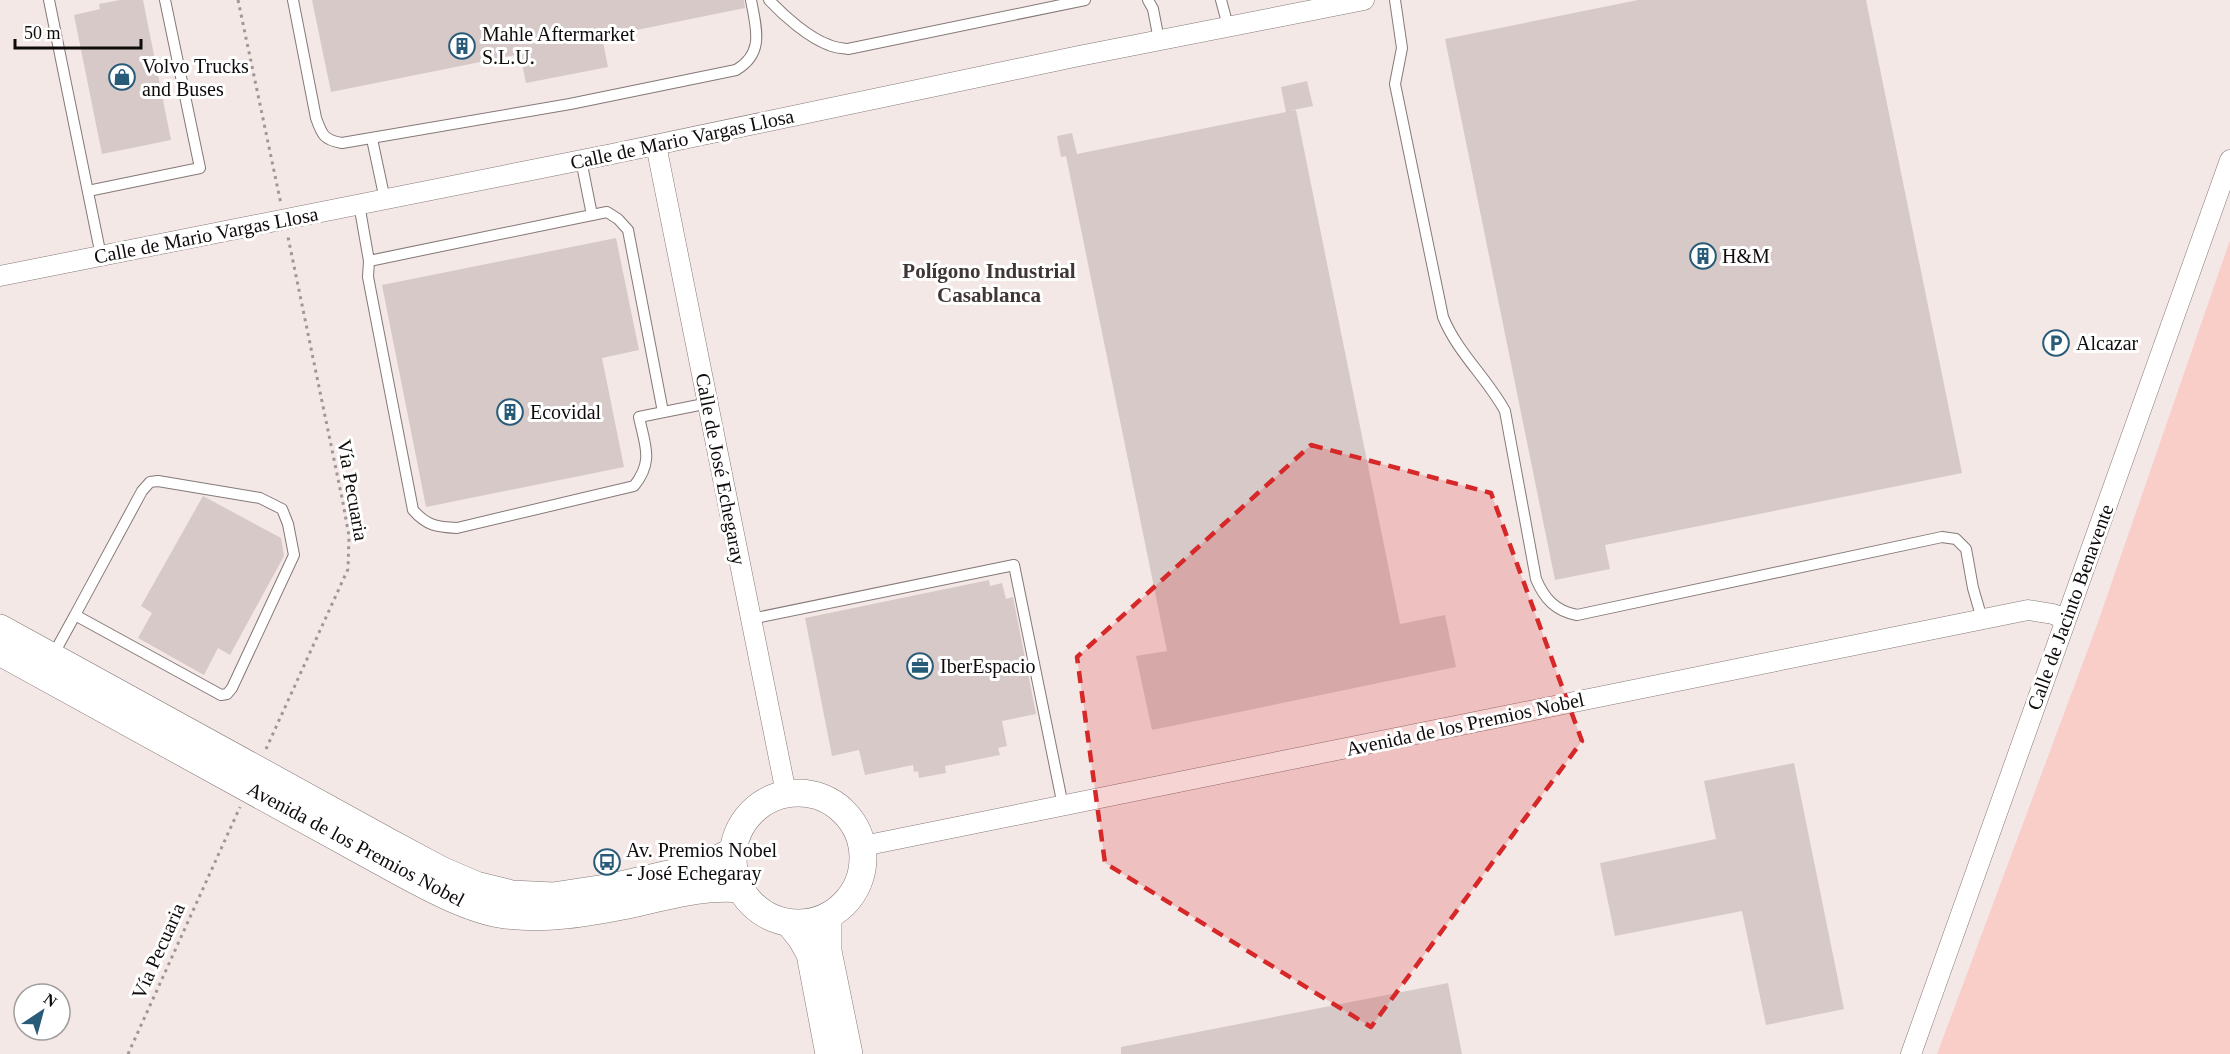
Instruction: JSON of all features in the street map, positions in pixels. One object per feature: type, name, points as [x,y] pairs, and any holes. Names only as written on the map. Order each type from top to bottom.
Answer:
[{"type":"street","name":"Calle de Mario Vargas Llosa","points":[[0,276],[385,200],[1159,40],[1364,0]]},
{"type":"street","name":"Calle de José Echegaray","points":[[656,145],[786,793]]},
{"type":"street","name":"Calle de Jacinto Benavente","points":[[1911,1054],[2230,160]]},
{"type":"street","name":"Avenida de los Premios Nobel","points":[[863,846],[2028,610],[2053,614],[2066,619]]},
{"type":"street","name":"Avenida de los Premios Nobel","points":[[0,628],[253,778],[431,888],[468,904],[504,915],[554,918],[708,888],[741,889]]},
{"type":"street","name":"Avenida de los Premios Nobel","points":[[0,652],[253,778],[476,885],[512,894],[553,896],[612,887],[704,866],[733,851]]},
{"type":"street","points":[[804,792],[826,798],[844,811],[856,826],[863,846],[864,866],[859,884],[847,902],[828,916],[812,922],[789,923],[765,914],[749,901],[741,889],[735,872],[733,851],[739,829],[749,814],[765,801],[786,793],[804,792]]},
{"type":"street","points":[[828,916],[828,951],[849,1054]]},
{"type":"street","points":[[789,923],[810,954],[829,1054]]},
{"type":"lane","points":[[49,0],[101,256]]},
{"type":"lane","points":[[88,191],[200,168],[165,0]]},
{"type":"lane","points":[[293,0],[316,118],[321,133],[331,141],[342,144],[570,104],[736,70],[748,63],[756,51],[756,31],[751,0]]},
{"type":"lane","points":[[769,0],[780,12],[805,31],[829,45],[848,49],[1085,0]]},
{"type":"lane","points":[[1148,0],[1153,9],[1159,40]]},
{"type":"lane","points":[[1221,0],[1228,26]]},
{"type":"lane","points":[[1395,0],[1402,48],[1395,84],[1443,317],[1450,336],[1496,395],[1505,411],[1536,579],[1542,594],[1554,606],[1566,613],[1577,615],[1942,537],[1956,539],[1966,549],[1973,588],[1982,619]]},
{"type":"lane","points":[[372,139],[385,200]]},
{"type":"lane","points":[[581,160],[592,215]]},
{"type":"lane","points":[[359,204],[369,261],[368,277],[413,510],[421,519],[436,527],[458,528],[634,486],[642,477],[647,464],[639,417],[709,404]]},
{"type":"lane","points":[[369,261],[607,212],[618,219],[628,230],[663,412]]},
{"type":"lane","points":[[52,657],[142,491],[150,483],[158,481],[260,498],[282,509],[288,524],[294,555],[232,688],[227,694],[221,695],[75,615]]},
{"type":"lane","points":[[751,619],[1014,565],[1063,806]]},
{"type":"path","name":"Vía Pecuaria","points":[[128,1054],[348,568],[349,536],[343,503],[238,0]]},
{"type":"highlighted area","points":[[1311,445],[1491,493],[1582,741],[1371,1027],[1105,863],[1077,657]]},
{"type":"shaded area","points":[[2230,240],[2230,1054],[1937,1054],[2097,625]]},
{"type":"building","name":"Volvo Trucks and Buses","points":[[120,0],[143,0],[171,140],[102,154],[74,15],[100,9],[99,4]]},
{"type":"building","name":"Mahle Aftermarket S.L.U.","points":[[312,0],[744,0],[745,8],[602,37],[608,67],[526,83],[520,54],[331,92]]},
{"type":"building","name":"H&M","points":[[1638,0],[1866,0],[1962,473],[1605,545],[1610,569],[1555,580],[1445,39]]},
{"type":"building","points":[[1307,81],[1313,106],[1288,111],[1296,110],[1400,624],[1445,615],[1456,667],[1152,730],[1136,656],[1167,651],[1066,156],[1061,157],[1057,136],[1072,133],[1077,154],[1286,112],[1281,87]]},
{"type":"building","name":"Ecovidal","points":[[616,238],[639,350],[602,358],[624,467],[426,507],[382,285]]},
{"type":"building","points":[[203,496],[281,538],[284,556],[230,655],[218,648],[204,675],[138,638],[152,613],[141,606]]},
{"type":"building","name":"IberEspacio","points":[[989,580],[990,586],[1002,583],[1006,599],[1013,597],[1036,714],[1002,721],[1007,746],[998,748],[1000,755],[945,766],[946,773],[919,778],[918,771],[914,772],[913,765],[865,775],[859,750],[832,756],[805,618]]},
{"type":"building","points":[[1794,763],[1844,1009],[1766,1025],[1742,911],[1615,936],[1600,863],[1716,839],[1704,781]]},
{"type":"building","points":[[1448,983],[1462,1054],[1121,1054],[1121,1047]]},
{"type":"place","name":"Mahle Aftermarket S.L.U.","points":[[462,46]]},
{"type":"place","name":"Volvo Trucks and Buses","points":[[122,77]]},
{"type":"place","name":"H&M","points":[[1703,256]]},
{"type":"place","name":"Alcazar","points":[[2056,343]]},
{"type":"place","name":"Ecovidal","points":[[510,412]]},
{"type":"place","name":"IberEspacio","points":[[920,666]]},
{"type":"place","name":"Av. Premios Nobel - José Echegaray","points":[[607,862]]},
{"type":"district","name":"Polígono Industrial Casablanca","points":[[989,283]]}]
